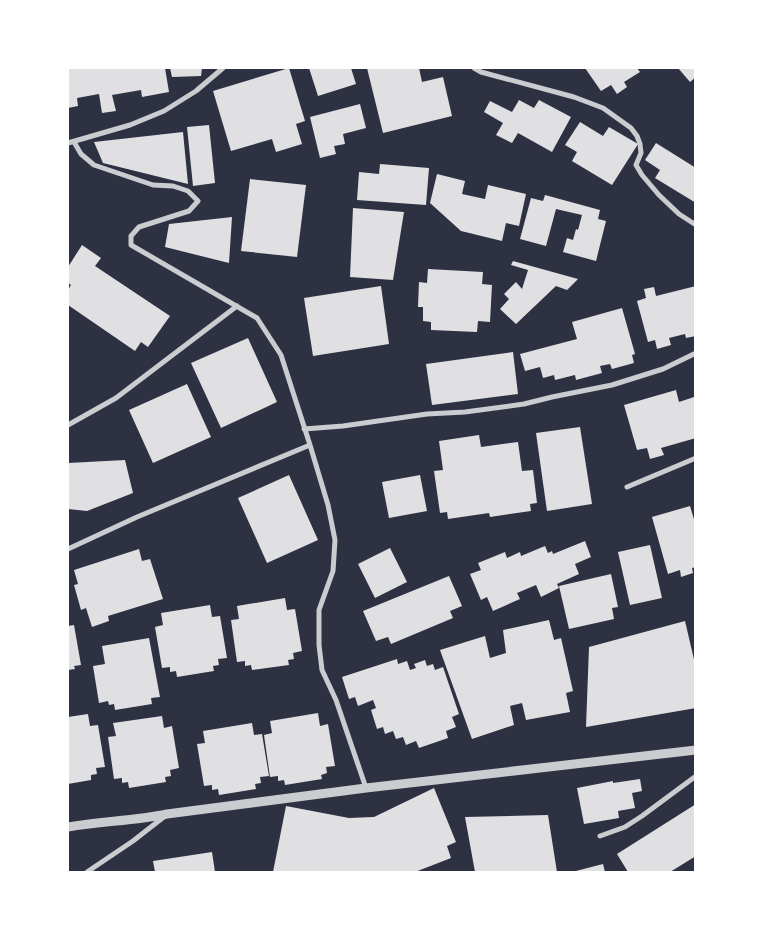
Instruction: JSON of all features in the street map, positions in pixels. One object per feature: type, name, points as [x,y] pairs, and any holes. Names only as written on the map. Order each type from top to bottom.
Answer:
[{"type":"street","points":[[68,143],[130,125],[164,111],[196,91],[223,68]]},
{"type":"street","points":[[474,68],[481,72],[574,97],[603,108],[631,128],[637,136],[641,153],[636,164],[642,175],[679,214],[696,226]]},
{"type":"street","points":[[74,142],[81,154],[94,165],[153,185],[174,186],[188,191],[198,200],[189,211],[139,227],[131,236],[131,245],[257,318],[281,355],[328,505],[335,540],[333,571],[319,610],[318,645],[322,670],[336,700],[366,788]]},
{"type":"street","points":[[68,425],[116,398],[237,306]]},
{"type":"street","points":[[304,429],[524,404],[612,385],[663,369],[696,354]]},
{"type":"street","points":[[68,549],[137,517],[310,444]]},
{"type":"street","points":[[627,487],[696,458]]},
{"type":"street","points":[[68,827],[366,788],[696,750]]},
{"type":"street","points":[[600,836],[625,827],[696,776]]},
{"type":"street","points":[[87,872],[167,814]]},
{"type":"building","points":[[68,68],[165,68],[169,92],[142,97],[141,90],[112,95],[116,111],[102,113],[99,94],[77,98],[78,106],[68,108]]},
{"type":"building","points":[[170,68],[202,68],[201,76],[172,77]]},
{"type":"building","points":[[289,68],[305,121],[296,124],[302,144],[276,152],[272,139],[231,151],[213,91]]},
{"type":"building","points":[[309,68],[351,68],[356,84],[318,96]]},
{"type":"building","points":[[367,68],[419,68],[422,82],[443,77],[452,116],[383,133]]},
{"type":"building","points":[[585,68],[637,68],[640,72],[624,82],[627,87],[617,94],[611,85],[601,91]]},
{"type":"building","points":[[678,68],[696,68],[696,77],[690,82]]},
{"type":"building","points":[[519,100],[534,108],[539,100],[571,117],[552,152],[518,133],[512,143],[496,135],[503,123],[484,112],[490,101],[512,112]]},
{"type":"building","points":[[360,104],[366,128],[343,134],[345,144],[334,146],[336,154],[320,158],[310,117]]},
{"type":"building","points":[[580,122],[603,136],[609,127],[638,144],[612,185],[572,161],[577,152],[565,145]]},
{"type":"building","points":[[209,125],[215,183],[193,186],[187,127]]},
{"type":"building","points":[[183,132],[188,184],[103,163],[94,142]]},
{"type":"building","points":[[656,143],[696,168],[696,203],[655,178],[660,170],[645,160]]},
{"type":"building","points":[[380,164],[429,168],[426,205],[357,200],[359,172],[379,174]]},
{"type":"building","points":[[437,174],[465,181],[462,194],[485,199],[488,185],[526,194],[519,226],[506,223],[502,241],[461,231],[430,203]]},
{"type":"building","points":[[250,179],[306,185],[297,257],[241,251]]},
{"type":"building","points":[[545,195],[600,210],[598,219],[606,221],[596,261],[563,252],[567,238],[573,240],[582,215],[556,209],[546,246],[520,239],[531,198],[543,201]]},
{"type":"building","points":[[353,208],[404,212],[393,280],[350,277]]},
{"type":"building","points":[[232,217],[229,263],[165,247],[169,224]]},
{"type":"building","points":[[82,245],[101,258],[95,266],[170,316],[148,347],[141,342],[135,351],[68,305],[68,290],[71,285],[68,283],[68,267]]},
{"type":"building","points":[[513,261],[578,279],[567,290],[556,286],[516,324],[500,309],[509,299],[504,294],[516,282],[522,289],[528,270],[511,265]]},
{"type":"building","points":[[428,269],[483,272],[482,284],[492,285],[490,322],[478,321],[477,332],[431,330],[431,322],[423,321],[423,307],[418,307],[419,282],[427,283]]},
{"type":"building","points":[[381,286],[389,344],[313,356],[304,298]]},
{"type":"building","points":[[696,286],[696,336],[686,338],[685,334],[669,338],[671,345],[657,349],[655,340],[648,342],[637,301],[646,298],[644,289],[654,287],[656,296]]},
{"type":"building","points":[[622,308],[635,354],[632,355],[634,363],[612,369],[610,364],[600,366],[602,373],[576,380],[575,375],[555,380],[554,375],[543,378],[540,367],[525,371],[520,354],[577,339],[572,322]]},
{"type":"building","points":[[248,338],[277,402],[221,428],[191,363]]},
{"type":"building","points":[[513,352],[518,394],[432,405],[426,364]]},
{"type":"building","points":[[187,384],[211,437],[153,463],[129,410]]},
{"type":"building","points":[[676,390],[679,402],[694,397],[696,404],[696,438],[661,448],[664,455],[650,459],[647,448],[637,450],[624,405]]},
{"type":"building","points":[[580,427],[592,504],[547,511],[536,433]]},
{"type":"building","points":[[479,435],[481,447],[518,442],[522,471],[533,470],[537,503],[530,504],[531,511],[490,517],[489,513],[448,519],[447,512],[440,513],[434,471],[443,470],[439,441]]},
{"type":"building","points":[[125,460],[133,493],[87,511],[68,509],[68,463]]},
{"type":"building","points":[[289,475],[318,540],[267,563],[238,498]]},
{"type":"building","points":[[420,475],[427,511],[389,518],[382,482]]},
{"type":"building","points":[[690,506],[696,526],[696,567],[692,568],[693,573],[681,577],[680,570],[668,574],[652,517]]},
{"type":"building","points":[[585,541],[591,557],[575,564],[579,574],[557,584],[559,588],[541,597],[536,585],[517,593],[520,599],[493,611],[487,597],[481,600],[470,574],[481,570],[478,563],[505,552],[507,558],[520,552],[521,556],[545,546],[548,553],[552,551],[553,554]]},
{"type":"building","points":[[650,545],[662,598],[630,605],[618,552]]},
{"type":"building","points":[[390,548],[407,582],[375,598],[358,564]]},
{"type":"building","points":[[139,549],[142,561],[150,559],[163,599],[108,616],[109,621],[92,627],[86,608],[81,610],[74,585],[78,584],[74,570]]},
{"type":"building","points":[[611,574],[618,607],[612,608],[614,619],[569,629],[559,586]]},
{"type":"building","points":[[449,576],[462,606],[450,611],[453,618],[391,644],[388,637],[376,641],[363,611]]},
{"type":"building","points":[[285,598],[287,610],[295,609],[302,651],[293,653],[294,659],[288,660],[289,665],[252,670],[251,665],[245,666],[245,661],[237,662],[231,620],[239,619],[237,606]]},
{"type":"building","points":[[210,605],[212,617],[220,616],[227,658],[218,659],[219,665],[213,666],[214,671],[177,677],[176,671],[170,672],[170,667],[162,668],[155,627],[163,625],[161,613]]},
{"type":"building","points":[[549,620],[554,640],[561,638],[573,691],[566,693],[570,712],[526,720],[522,703],[510,706],[514,725],[472,739],[440,650],[485,636],[490,658],[506,653],[503,630]]},
{"type":"building","points":[[685,621],[696,668],[696,708],[586,727],[589,647]]},
{"type":"building","points":[[74,625],[81,665],[74,666],[75,669],[68,670],[68,626]]},
{"type":"building","points":[[149,638],[160,697],[151,698],[152,704],[115,710],[114,704],[109,705],[108,701],[99,703],[93,666],[105,664],[102,646]]},
{"type":"building","points":[[397,659],[398,664],[407,661],[410,670],[416,668],[414,664],[425,660],[427,666],[433,664],[435,670],[443,667],[459,714],[452,717],[456,727],[446,731],[448,738],[419,748],[416,741],[406,745],[403,737],[396,739],[393,731],[385,734],[383,727],[377,729],[371,710],[376,708],[373,700],[358,706],[355,697],[349,699],[342,677]]},
{"type":"building","points":[[318,713],[320,726],[328,724],[335,766],[326,767],[327,773],[321,775],[322,779],[285,785],[284,780],[278,781],[278,776],[270,777],[264,735],[272,733],[270,721]]},
{"type":"building","points":[[88,714],[90,726],[98,725],[105,767],[96,768],[97,774],[91,775],[91,780],[68,784],[68,717]]},
{"type":"building","points":[[162,716],[164,728],[172,726],[179,768],[170,770],[171,776],[165,777],[166,782],[129,788],[128,782],[122,783],[122,778],[114,779],[108,737],[116,736],[113,723]]},
{"type":"building","points":[[252,723],[254,735],[262,734],[269,776],[260,777],[261,783],[255,784],[256,789],[219,795],[218,789],[212,790],[212,785],[204,786],[197,744],[205,743],[203,731]]},
{"type":"building","points":[[640,779],[642,791],[632,793],[635,808],[618,811],[619,818],[584,824],[577,788],[613,781],[613,783]]},
{"type":"building","points":[[434,788],[456,842],[447,846],[451,858],[415,872],[273,872],[286,806],[349,818],[374,817]]},
{"type":"building","points":[[696,804],[696,856],[670,872],[628,872],[617,854]]},
{"type":"building","points":[[548,815],[557,872],[475,872],[465,817]]},
{"type":"building","points":[[212,852],[215,872],[155,872],[153,861]]},
{"type":"building","points":[[603,864],[605,872],[572,872]]}]
